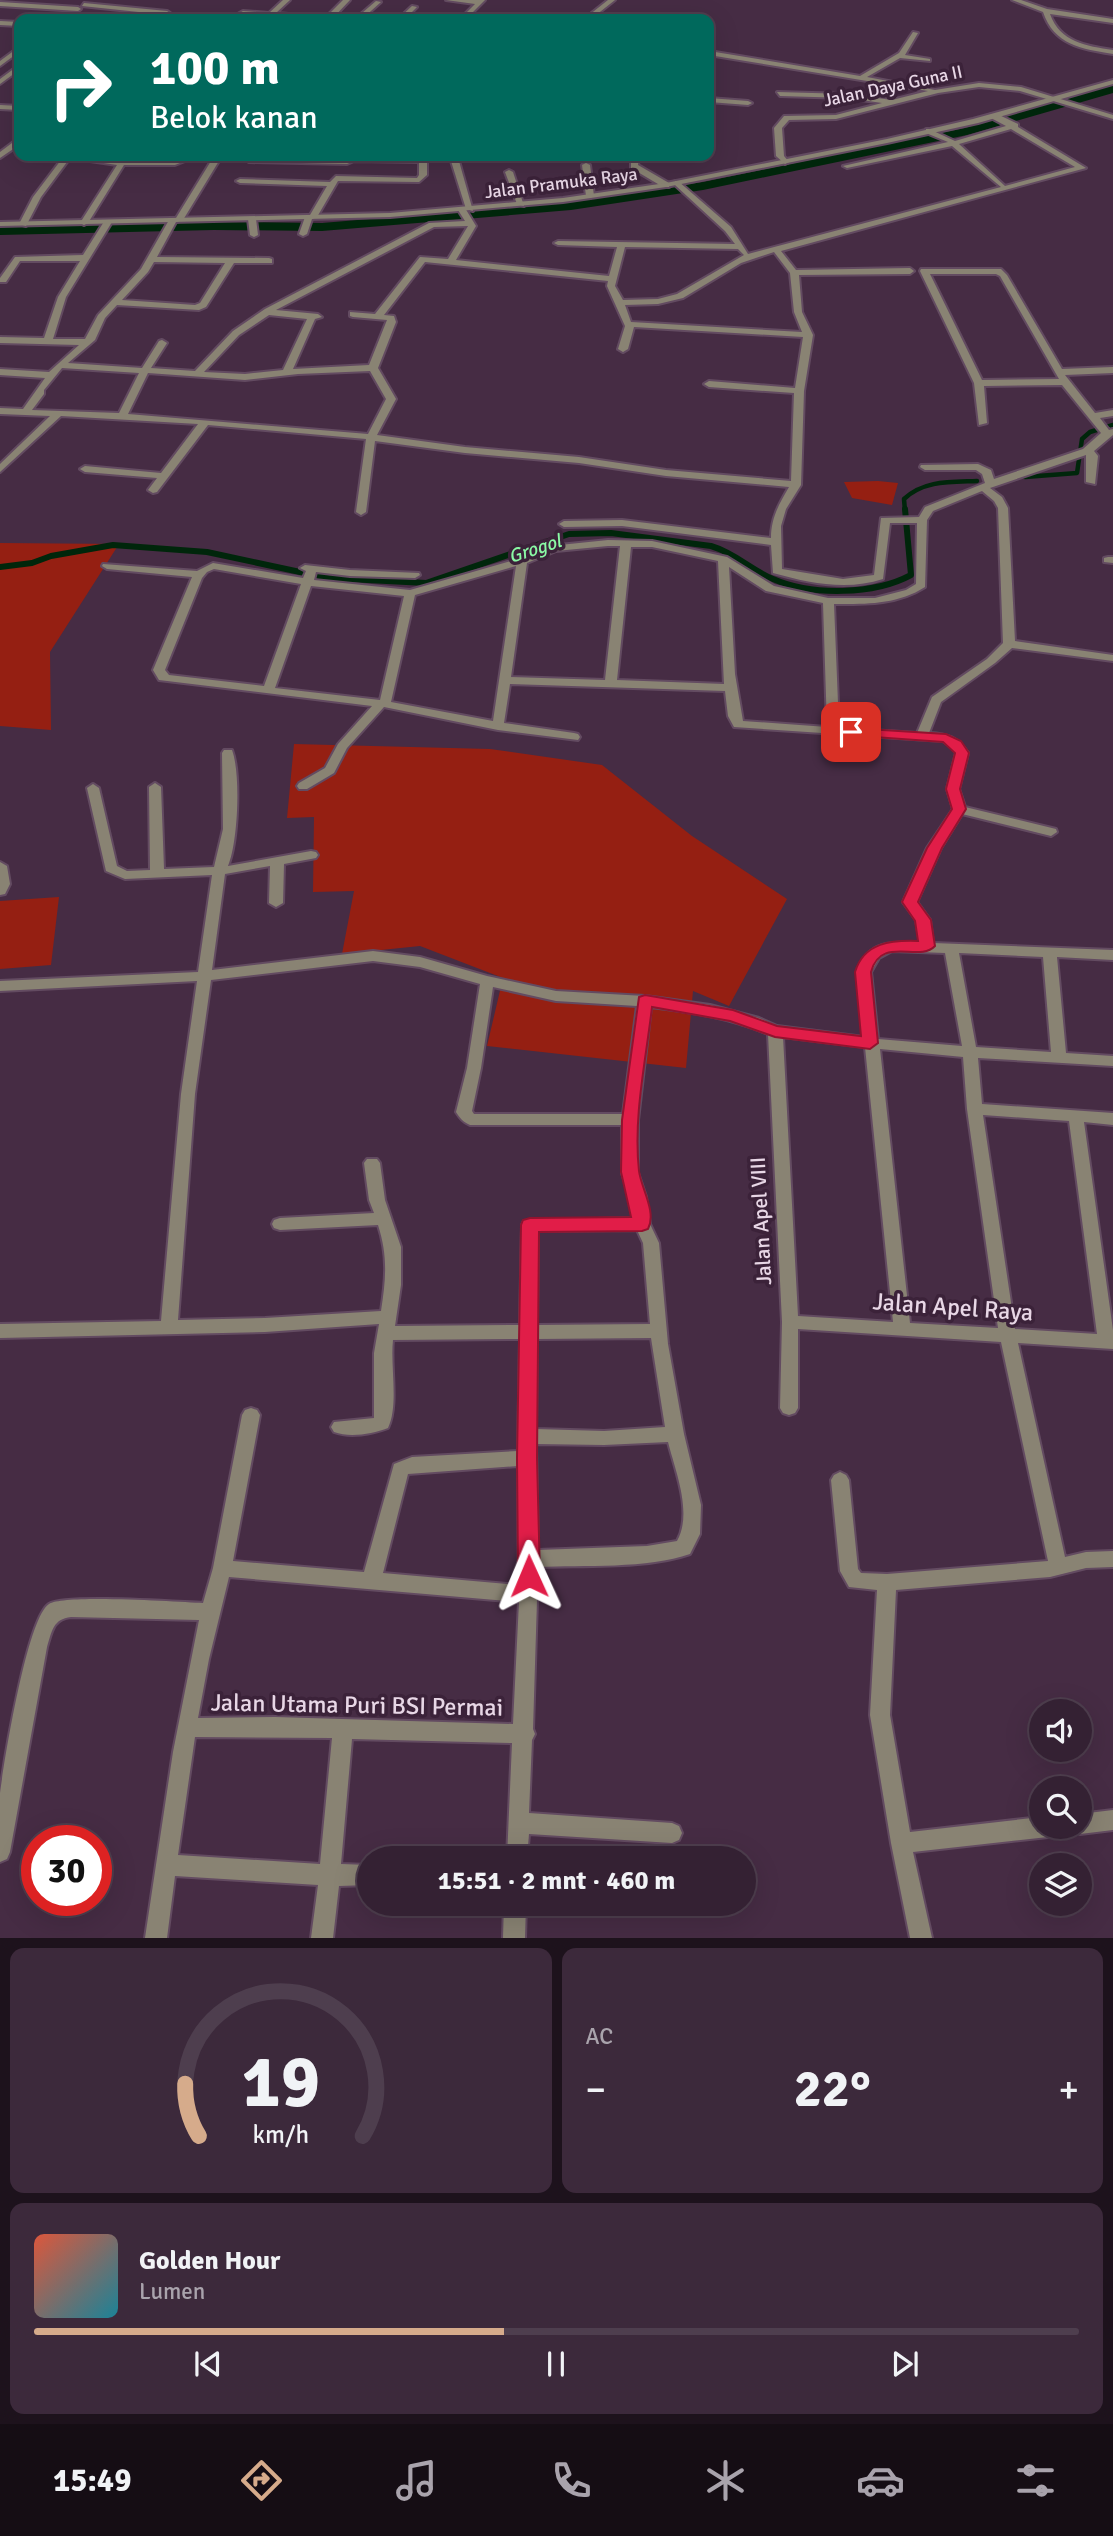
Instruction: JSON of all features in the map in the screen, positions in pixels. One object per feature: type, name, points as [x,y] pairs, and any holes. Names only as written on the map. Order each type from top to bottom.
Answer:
[{"type":"street","points":[[70,14],[93,0]]},
{"type":"street","points":[[272,14],[287,0]]},
{"type":"street","points":[[334,14],[347,0]]},
{"type":"street","points":[[449,0],[481,1]]},
{"type":"street","points":[[594,14],[612,0]]},
{"type":"street","points":[[1015,0],[1046,11],[1113,21]]},
{"type":"street","points":[[468,14],[481,1]]},
{"type":"street","points":[[364,14],[378,2]]},
{"type":"street","points":[[0,4],[167,13]]},
{"type":"street","points":[[406,14],[414,6]]},
{"type":"street","points":[[1046,11],[1048,19],[1072,45],[1113,52]]},
{"type":"street","points":[[238,14],[255,14]]},
{"type":"street","points":[[861,78],[900,56],[915,33]]},
{"type":"street","points":[[0,63],[14,53]]},
{"type":"street","points":[[714,54],[938,91]]},
{"type":"street","points":[[900,56],[928,60]]},
{"type":"street","points":[[9,57],[14,58]]},
{"type":"street","points":[[955,80],[979,85]]},
{"type":"street","name":"Jalan Pramuka Raya","points":[[0,224],[307,224],[590,197],[680,185],[890,143],[997,117],[1113,82]]},
{"type":"street","name":"Jalan Daya Guna II","points":[[785,162],[780,156],[778,128],[938,91],[979,85],[1021,89],[1113,119]]},
{"type":"street","points":[[780,94],[848,96],[895,103]]},
{"type":"street","points":[[714,100],[748,103]]},
{"type":"street","points":[[620,302],[656,301],[680,296],[728,265],[747,257],[1082,168],[997,117]]},
{"type":"street","points":[[847,166],[953,142],[1013,125]]},
{"type":"street","points":[[933,132],[953,142],[1002,185]]},
{"type":"street","points":[[890,143],[904,152]]},
{"type":"street","points":[[23,224],[32,204],[66,161]]},
{"type":"street","points":[[107,161],[180,161]]},
{"type":"street","points":[[84,223],[125,161]]},
{"type":"street","points":[[25,413],[50,375],[84,342],[92,338],[101,317],[153,259],[172,224],[213,161]]},
{"type":"street","points":[[298,161],[347,162]]},
{"type":"street","points":[[240,181],[412,181],[423,176],[423,161]]},
{"type":"street","points":[[451,262],[470,233],[470,222],[465,211],[455,161]]},
{"type":"street","points":[[634,161],[634,166],[638,171],[666,185]]},
{"type":"street","points":[[307,224],[347,162]]},
{"type":"street","points":[[586,165],[590,197]]},
{"type":"street","points":[[509,172],[521,205]]},
{"type":"street","points":[[680,185],[728,229],[747,257]]},
{"type":"street","points":[[196,375],[236,333],[268,312],[432,225],[470,222]]},
{"type":"street","points":[[48,341],[62,297],[106,226]]},
{"type":"street","points":[[558,243],[741,247]]},
{"type":"street","points":[[622,244],[611,286],[620,302],[625,322],[808,335]]},
{"type":"street","points":[[776,251],[794,273],[798,312],[808,335],[799,391],[796,485],[781,509],[775,542],[777,571],[809,579],[869,582],[879,577],[886,520],[919,520]]},
{"type":"street","points":[[3,280],[18,258],[84,258]]},
{"type":"street","points":[[153,259],[269,261]]},
{"type":"street","points":[[113,302],[196,308],[203,305],[232,259]]},
{"type":"street","points":[[379,316],[406,275],[423,259],[611,279]]},
{"type":"street","points":[[794,273],[910,271]]},
{"type":"street","points":[[982,423],[979,383],[924,271],[998,271],[1003,275],[1062,377],[1102,427]]},
{"type":"street","points":[[268,312],[315,317],[287,372]]},
{"type":"street","points":[[353,314],[391,318],[392,322],[373,368]]},
{"type":"street","points":[[623,349],[630,324]]},
{"type":"street","points":[[0,340],[84,342]]},
{"type":"street","points":[[122,416],[162,343]]},
{"type":"street","points":[[60,365],[246,377],[373,368]]},
{"type":"street","points":[[361,512],[371,437],[391,400],[373,368]]},
{"type":"street","points":[[979,383],[1113,370]]},
{"type":"street","points":[[0,372],[50,375]]},
{"type":"street","points":[[709,384],[799,391]]},
{"type":"street","points":[[0,411],[122,416],[371,437],[465,450],[579,460],[666,473],[796,485]]},
{"type":"street","points":[[574,737],[383,704],[169,680],[161,676],[160,666],[199,574],[208,567],[219,566],[307,582],[410,593],[522,561],[554,548],[591,543],[652,544],[723,559],[770,589],[828,601],[875,601],[910,592],[921,585],[919,520],[929,509],[987,485],[1087,452],[1113,413]]},
{"type":"street","points":[[0,469],[57,415]]},
{"type":"street","points":[[153,490],[205,422]]},
{"type":"street","points":[[1087,452],[1093,456],[1091,482]]},
{"type":"street","points":[[922,736],[936,700],[1003,651],[1009,643],[1003,508],[999,499],[987,485],[986,472],[978,467],[925,467]]},
{"type":"street","points":[[85,469],[163,476]]},
{"type":"street","points":[[564,524],[596,523],[717,533],[775,542]]},
{"type":"street","points":[[591,543],[596,523]]},
{"type":"street","points":[[611,682],[626,544]]},
{"type":"street","points":[[723,559],[729,688],[733,719],[738,724],[946,738],[960,748],[962,753],[953,789],[959,809],[939,840],[911,897],[912,907],[923,920],[927,946]]},
{"type":"street","points":[[498,726],[522,561]]},
{"type":"street","points":[[107,566],[199,574]]},
{"type":"street","points":[[268,691],[307,582],[307,568],[415,575]]},
{"type":"street","points":[[303,786],[330,770],[342,747],[383,704],[410,593]]},
{"type":"street","points":[[828,601],[833,731]]},
{"type":"street","points":[[1009,643],[1113,658]]},
{"type":"street","points":[[504,680],[729,688]]},
{"type":"street","points":[[169,1327],[188,1094],[219,871],[225,859],[229,753]]},
{"type":"street","points":[[155,787],[157,874]]},
{"type":"street","points":[[93,788],[111,868],[125,875],[219,871],[311,855]]},
{"type":"street","points":[[959,809],[1051,832]]},
{"type":"street","points":[[276,903],[277,861]]},
{"type":"street","points":[[0,866],[3,884],[0,891]]},
{"type":"street","points":[[902,1329],[863,972],[866,962],[872,954],[892,946],[1113,955]]},
{"type":"street","points":[[951,948],[970,1052],[975,1109],[1008,1336],[1058,1566]]},
{"type":"street","points":[[1049,951],[1059,1056]]},
{"type":"street","points":[[0,986],[204,976],[373,956],[420,962],[487,981],[556,996],[596,1000],[645,1000],[722,1013],[775,1031],[970,1052],[1113,1061]]},
{"type":"street","points":[[487,981],[474,1068],[464,1112],[470,1119],[630,1120]]},
{"type":"street","points":[[528,1559],[647,1554],[683,1548],[691,1534],[692,1505],[675,1433],[659,1331],[651,1243],[642,1224],[638,1197],[630,1172],[630,1120],[645,1000]]},
{"type":"street","name":"Jalan Apel VIII","points":[[775,1031],[780,1170],[790,1322],[789,1408]]},
{"type":"street","points":[[975,1109],[1113,1119]]},
{"type":"street","points":[[1076,1117],[1109,1341]]},
{"type":"street","points":[[340,1427],[382,1423],[383,1353],[393,1285],[393,1247],[377,1200],[372,1163]]},
{"type":"street","points":[[280,1224],[384,1219]]},
{"type":"street","points":[[518,1846],[525,1734],[529,1594],[527,1458],[530,1225],[642,1224]]},
{"type":"street","name":"Jalan Apel Raya","points":[[790,1322],[1109,1341]]},
{"type":"street","points":[[0,1331],[277,1325],[388,1325],[457,1335],[530,1331],[659,1331]]},
{"type":"street","points":[[156,1937],[187,1728],[209,1612],[222,1568],[251,1415]]},
{"type":"street","points":[[529,1436],[604,1438],[675,1433]]},
{"type":"street","points":[[371,1582],[400,1469],[412,1465],[527,1458]]},
{"type":"street","points":[[840,1480],[849,1571],[856,1581],[887,1582],[1113,1559]]},
{"type":"street","points":[[222,1568],[529,1594]]},
{"type":"street","points":[[887,1582],[880,1714],[901,1843],[921,1937]]},
{"type":"street","points":[[0,1852],[37,1647],[47,1618],[56,1610],[71,1608],[209,1612]]},
{"type":"street","name":"Jalan Utama Puri BSI Permai","points":[[187,1728],[525,1734]]},
{"type":"street","points":[[322,1937],[342,1729]]},
{"type":"street","points":[[1092,1823],[1113,1820]]},
{"type":"street","points":[[519,1823],[672,1833]]},
{"type":"street","points":[[901,1843],[1029,1829]]},
{"type":"street","points":[[167,1865],[357,1875]]},
{"type":"street","points":[[514,1937],[515,1916]]},
{"type":"shaded area","points":[[844,482],[898,483],[892,505],[852,498]]},
{"type":"shaded area","points":[[0,543],[119,544],[50,652],[51,730],[0,726]]},
{"type":"shaded area","points":[[294,744],[490,749],[602,765],[692,836],[787,899],[729,1006],[693,991],[686,1068],[487,1046],[503,978],[420,946],[342,954],[354,891],[313,892],[314,817],[287,818]]},
{"type":"shaded area","points":[[59,897],[51,965],[0,969],[0,901]]},
{"type":"waterway","points":[[0,231],[214,226],[322,227],[571,206],[703,186],[967,131],[1113,89]]},
{"type":"waterway","name":"Grogol","points":[[1025,477],[1077,473],[1082,439],[1090,432],[1113,425]]},
{"type":"waterway","name":"Grogol","points":[[905,511],[904,499],[920,488],[938,483],[977,481]]},
{"type":"waterway","name":"Grogol","points":[[0,567],[32,563],[51,556],[113,545],[207,552],[328,578],[426,583],[569,534],[611,533],[711,546],[789,585],[824,590],[861,590],[896,582],[911,575],[905,509]]},
{"type":"route","points":[[529,1576],[527,1458],[530,1225],[642,1224],[638,1197],[630,1172],[630,1120],[645,1000],[733,1015],[775,1031],[870,1043],[863,972],[866,962],[872,954],[883,948],[927,946],[923,920],[910,902],[934,848],[959,809],[953,789],[962,753],[956,744],[946,738],[851,732]]}]
